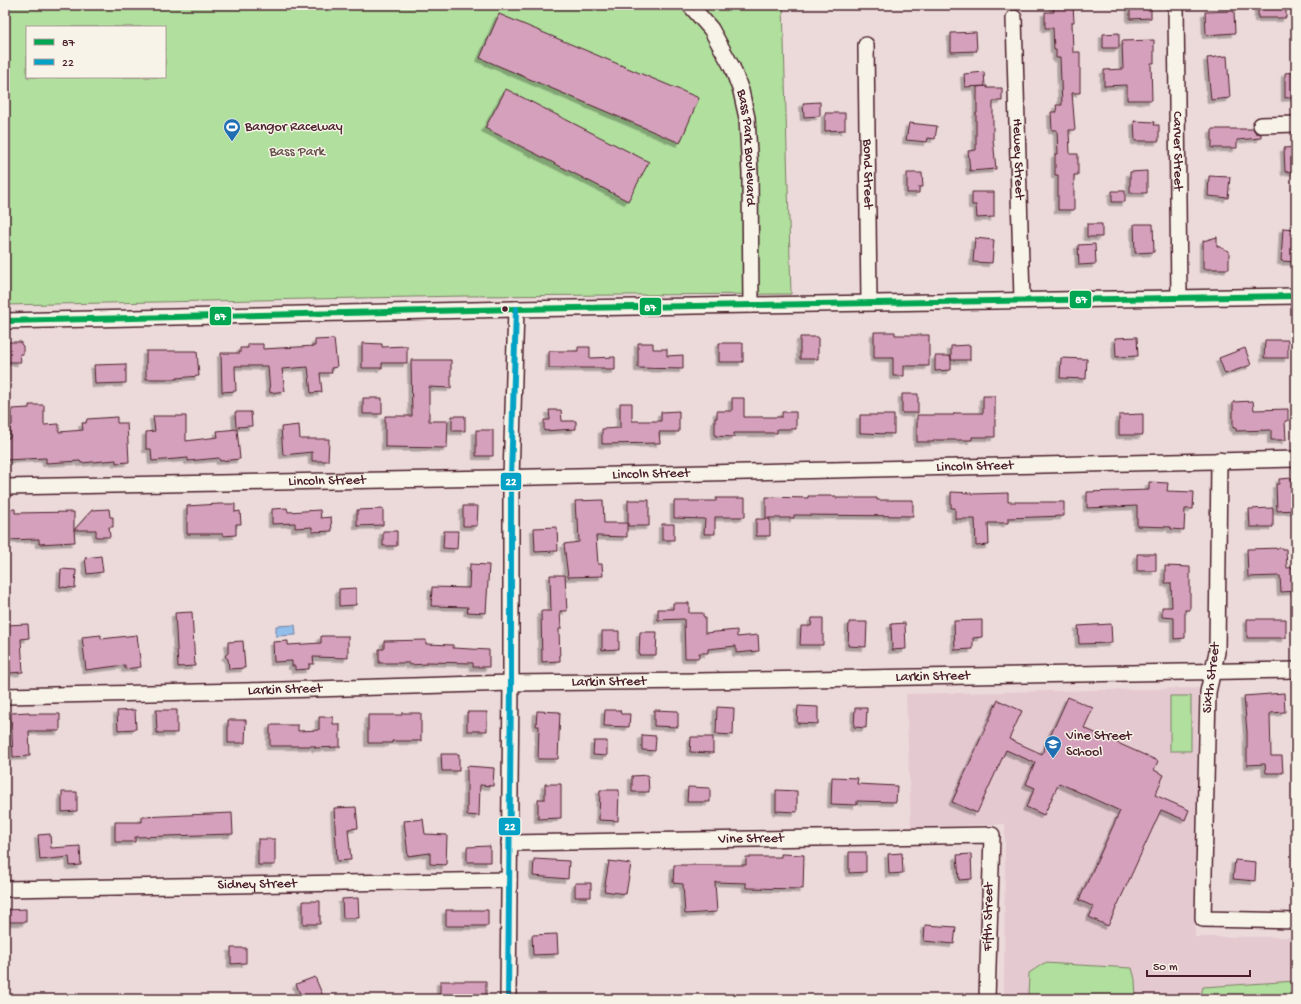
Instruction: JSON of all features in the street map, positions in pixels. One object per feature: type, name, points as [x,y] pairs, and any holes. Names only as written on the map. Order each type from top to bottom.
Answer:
[{"type":"street","name":"Bass Park Boulevard","points":[[690,5],[710,29],[732,67],[741,91],[747,118],[750,173],[751,305]]},
{"type":"street","name":"Carver Street","points":[[1176,5],[1179,297]]},
{"type":"street","name":"Hewey Street","points":[[1014,18],[1022,299]]},
{"type":"street","name":"Bond Street","points":[[866,45],[869,302]]},
{"type":"street","points":[[1261,125],[1296,124]]},
{"type":"street","points":[[5,321],[1022,299],[1296,296]]},
{"type":"street","points":[[508,999],[512,683],[511,478],[516,309]]},
{"type":"street","name":"Lincoln Street","points":[[5,487],[511,478],[1296,459]]},
{"type":"street","name":"Sixth Street","points":[[1219,460],[1217,652],[1208,692],[1202,919],[1296,921]]},
{"type":"street","name":"Larkin Street","points":[[5,696],[262,691],[512,683],[1296,670]]},
{"type":"street","name":"Vine Street","points":[[509,843],[992,835]]},
{"type":"street","name":"Fifth Street","points":[[987,999],[992,835]]},
{"type":"street","name":"Sidney Street","points":[[5,889],[509,880]]},
{"type":"shaded area","name":"Vine Street School","points":[[1198,688],[1195,937],[1296,937],[1296,999],[1004,999],[1005,824],[911,828],[906,694]]},
{"type":"green space","name":"Bass Park","points":[[5,5],[783,5],[791,294],[463,296],[5,305]]},
{"type":"green space","points":[[1170,696],[1191,696],[1191,751],[1170,751]]},
{"type":"green space","points":[[1044,963],[1132,968],[1135,979],[1136,999],[1028,999],[1029,973]]},
{"type":"green space","points":[[1296,981],[1296,999],[1200,999],[1203,987]]},
{"type":"water","points":[[295,625],[296,635],[276,636],[276,626]]},
{"type":"building","points":[[1053,5],[1073,5],[1073,52],[1080,52],[1080,93],[1072,93],[1075,130],[1069,130],[1070,154],[1078,154],[1078,175],[1074,175],[1074,210],[1058,210],[1058,175],[1055,175],[1055,154],[1058,154],[1057,130],[1052,130],[1051,112],[1057,112],[1056,105],[1062,105],[1060,58],[1056,58],[1056,50],[1054,50],[1053,28],[1045,28],[1045,12],[1054,12]]},
{"type":"building","points":[[1130,5],[1151,5],[1151,18],[1130,19]]},
{"type":"building","points":[[1258,5],[1286,5],[1286,18],[1258,18]]},
{"type":"building","points":[[1234,11],[1235,33],[1206,35],[1205,12]]},
{"type":"building","points":[[499,14],[699,98],[680,143],[480,58]]},
{"type":"building","points":[[976,32],[977,51],[951,52],[951,33]]},
{"type":"building","points":[[1119,33],[1119,48],[1103,48],[1103,34]]},
{"type":"building","points":[[1154,40],[1154,63],[1151,63],[1152,100],[1127,100],[1127,85],[1104,86],[1104,70],[1123,69],[1122,41]]},
{"type":"building","points":[[1227,56],[1230,98],[1211,100],[1207,58]]},
{"type":"building","points":[[984,72],[985,86],[965,87],[964,74]]},
{"type":"building","points":[[1296,72],[1296,97],[1285,98],[1285,73]]},
{"type":"building","points":[[987,86],[987,88],[1002,88],[1002,101],[993,101],[993,139],[996,169],[970,171],[968,151],[976,150],[977,87]]},
{"type":"building","points":[[506,89],[649,162],[628,201],[485,128]]},
{"type":"building","points":[[820,102],[820,116],[804,117],[803,103]]},
{"type":"building","points":[[825,113],[845,113],[845,130],[825,131]]},
{"type":"building","points":[[1134,121],[1155,122],[1154,125],[1159,125],[1159,141],[1135,141]]},
{"type":"building","points":[[909,123],[937,126],[935,139],[928,138],[927,142],[906,140]]},
{"type":"building","points":[[1212,129],[1253,129],[1256,133],[1261,134],[1261,138],[1237,140],[1237,148],[1212,148]]},
{"type":"building","points":[[1296,147],[1296,171],[1285,172],[1284,148]]},
{"type":"building","points":[[1147,171],[1147,193],[1130,193],[1130,172]]},
{"type":"building","points":[[907,173],[922,173],[923,187],[919,187],[919,193],[907,193]]},
{"type":"building","points":[[1209,176],[1230,177],[1228,198],[1208,196]]},
{"type":"building","points":[[1112,191],[1125,191],[1125,202],[1112,202]]},
{"type":"building","points":[[972,192],[994,192],[994,217],[977,218],[976,205],[972,205]]},
{"type":"building","points":[[1087,224],[1102,224],[1102,237],[1087,237]]},
{"type":"building","points":[[1134,224],[1153,224],[1154,252],[1135,253]]},
{"type":"building","points":[[1283,228],[1296,229],[1296,262],[1281,261]]},
{"type":"building","points":[[1217,237],[1217,246],[1229,251],[1229,269],[1203,269],[1203,241]]},
{"type":"building","points":[[975,238],[994,240],[992,263],[973,262]]},
{"type":"building","points":[[1095,244],[1096,264],[1079,265],[1078,245]]},
{"type":"building","points":[[874,332],[895,332],[895,335],[929,335],[929,366],[904,366],[904,376],[893,376],[893,358],[874,358]]},
{"type":"building","points":[[800,337],[818,337],[818,359],[800,359]]},
{"type":"building","points":[[1137,337],[1138,356],[1116,357],[1115,338]]},
{"type":"building","points":[[334,339],[337,367],[331,368],[332,373],[320,373],[322,392],[311,393],[308,367],[282,369],[285,391],[270,393],[268,366],[235,366],[236,391],[222,392],[221,353],[240,353],[240,348],[248,348],[248,344],[263,344],[263,349],[315,346],[315,340]]},
{"type":"building","points":[[1265,340],[1288,340],[1288,358],[1264,358]]},
{"type":"building","points":[[8,342],[21,342],[23,346],[23,354],[20,354],[21,362],[8,362]]},
{"type":"building","points":[[362,343],[382,344],[382,347],[407,346],[407,363],[382,363],[382,368],[362,368]]},
{"type":"building","points":[[638,343],[653,343],[653,349],[667,349],[667,356],[683,355],[683,369],[638,368]]},
{"type":"building","points":[[719,343],[743,343],[743,362],[719,362]]},
{"type":"building","points":[[970,345],[970,360],[951,360],[951,346]]},
{"type":"building","points":[[578,347],[590,347],[590,358],[615,357],[615,370],[605,370],[604,368],[549,368],[549,351],[578,351]]},
{"type":"building","points":[[1245,348],[1251,365],[1225,374],[1219,358]]},
{"type":"building","points":[[146,351],[197,351],[199,376],[177,379],[146,379]]},
{"type":"building","points":[[935,356],[951,356],[951,370],[935,371]]},
{"type":"building","points":[[1061,358],[1087,359],[1086,379],[1060,378]]},
{"type":"building","points":[[411,360],[451,360],[451,388],[429,387],[429,421],[448,421],[447,448],[385,447],[385,416],[412,416]]},
{"type":"building","points":[[126,364],[126,383],[95,384],[94,365]]},
{"type":"building","points":[[902,394],[918,394],[918,413],[902,413]]},
{"type":"building","points":[[983,396],[995,396],[995,437],[972,437],[972,440],[934,440],[934,442],[917,442],[917,415],[983,413]]},
{"type":"building","points":[[363,398],[382,398],[382,414],[363,414]]},
{"type":"building","points":[[732,398],[744,398],[744,417],[782,417],[782,412],[796,412],[796,429],[777,429],[777,433],[734,433],[734,437],[715,436],[715,418],[717,418],[717,411],[732,411]]},
{"type":"building","points":[[1253,401],[1254,410],[1288,409],[1288,421],[1285,421],[1286,440],[1271,440],[1271,430],[1236,431],[1236,428],[1233,428],[1233,402]]},
{"type":"building","points":[[620,403],[632,403],[632,421],[661,421],[661,412],[679,411],[679,432],[659,432],[660,443],[602,444],[602,429],[620,428]]},
{"type":"building","points":[[29,405],[44,405],[44,425],[59,424],[59,432],[83,430],[82,423],[86,423],[87,419],[117,417],[117,423],[127,423],[129,462],[116,463],[116,460],[81,463],[80,461],[46,463],[46,458],[5,460],[5,438],[10,438],[12,409],[29,408]]},
{"type":"building","points":[[549,410],[561,410],[562,421],[576,421],[576,429],[544,431],[544,420],[550,420]]},
{"type":"building","points":[[235,412],[251,412],[252,426],[236,427]]},
{"type":"building","points":[[1143,414],[1143,435],[1119,435],[1119,415]]},
{"type":"building","points":[[860,415],[894,415],[894,434],[860,433]]},
{"type":"building","points":[[153,416],[186,416],[186,441],[218,437],[217,431],[237,429],[240,459],[220,461],[219,458],[188,461],[188,458],[152,461],[151,449],[146,449],[146,432],[155,431]]},
{"type":"building","points":[[452,416],[465,416],[465,431],[452,431]]},
{"type":"building","points":[[299,425],[300,439],[329,439],[328,461],[312,461],[312,452],[283,455],[281,427]]},
{"type":"building","points":[[476,430],[493,430],[493,456],[476,456]]},
{"type":"building","points":[[1292,478],[1292,482],[1294,482],[1296,510],[1277,511],[1276,484],[1279,484],[1279,479]]},
{"type":"building","points":[[1149,482],[1168,483],[1167,491],[1194,492],[1193,509],[1185,509],[1184,530],[1171,529],[1171,527],[1137,526],[1137,506],[1087,508],[1087,492],[1149,490]]},
{"type":"building","points":[[951,492],[972,494],[1008,493],[1008,502],[1064,502],[1064,516],[1008,518],[1008,523],[988,523],[989,545],[976,546],[975,519],[955,519],[955,508],[951,508]]},
{"type":"building","points":[[808,496],[877,498],[877,500],[913,500],[913,516],[794,515],[794,518],[766,518],[766,497],[808,498]]},
{"type":"building","points":[[716,498],[745,498],[745,517],[715,517],[715,534],[704,534],[705,519],[674,518],[674,501],[716,501]]},
{"type":"building","points":[[603,500],[604,523],[627,523],[627,537],[596,536],[598,564],[602,564],[603,576],[568,577],[564,544],[579,542],[578,519],[576,519],[575,501]]},
{"type":"building","points":[[628,500],[649,500],[649,526],[628,526]]},
{"type":"building","points":[[235,504],[235,512],[240,511],[241,524],[236,524],[236,535],[223,536],[223,534],[187,534],[187,506]]},
{"type":"building","points":[[463,506],[478,506],[477,526],[463,526]]},
{"type":"building","points":[[287,508],[288,512],[320,510],[321,518],[331,517],[332,531],[312,532],[312,527],[295,528],[295,523],[272,524],[272,509]]},
{"type":"building","points":[[1273,508],[1273,527],[1250,527],[1249,509]]},
{"type":"building","points":[[15,509],[15,513],[74,512],[75,542],[39,544],[39,539],[5,540],[5,510]]},
{"type":"building","points":[[109,509],[110,517],[113,517],[113,527],[109,527],[110,537],[96,537],[96,530],[74,530],[92,510]]},
{"type":"building","points":[[383,509],[383,525],[357,526],[357,510]]},
{"type":"building","points":[[756,519],[770,519],[770,536],[756,536]]},
{"type":"building","points":[[662,524],[674,524],[674,540],[662,540]]},
{"type":"building","points":[[557,527],[558,551],[535,552],[534,528]]},
{"type":"building","points":[[383,531],[397,531],[397,546],[383,546]]},
{"type":"building","points":[[444,531],[458,531],[457,549],[443,548]]},
{"type":"building","points":[[1247,549],[1286,549],[1287,568],[1296,567],[1296,591],[1281,592],[1280,576],[1248,577]]},
{"type":"building","points":[[1137,554],[1156,554],[1156,571],[1137,571]]},
{"type":"building","points":[[101,556],[103,572],[87,574],[85,558]]},
{"type":"building","points":[[470,564],[489,565],[486,613],[467,612],[468,607],[431,606],[432,587],[469,588]]},
{"type":"building","points":[[1165,566],[1190,567],[1190,610],[1185,610],[1185,638],[1174,639],[1174,618],[1162,617],[1162,607],[1172,607],[1171,583],[1165,583]]},
{"type":"building","points":[[61,569],[76,570],[75,588],[60,587]]},
{"type":"building","points":[[550,575],[565,575],[567,611],[560,611],[560,661],[542,662],[541,611],[551,611]]},
{"type":"building","points":[[356,588],[356,605],[339,606],[339,589]]},
{"type":"building","points":[[673,603],[689,603],[689,613],[703,613],[703,616],[705,617],[705,633],[737,630],[737,637],[758,635],[759,651],[736,653],[736,646],[708,649],[708,653],[699,653],[699,658],[685,658],[684,619],[658,620],[658,609],[673,609]]},
{"type":"building","points":[[192,612],[195,666],[178,667],[175,613]]},
{"type":"building","points":[[812,618],[823,618],[823,645],[800,645],[801,626],[811,626]]},
{"type":"building","points":[[1247,619],[1286,619],[1286,638],[1247,638]]},
{"type":"building","points":[[982,620],[982,637],[973,638],[973,649],[955,650],[954,621]]},
{"type":"building","points":[[849,622],[867,622],[866,647],[848,646]]},
{"type":"building","points":[[905,623],[906,649],[892,650],[891,624]]},
{"type":"building","points":[[28,624],[29,638],[21,639],[23,672],[10,673],[8,638],[5,638],[5,625]]},
{"type":"building","points":[[1111,624],[1112,643],[1079,644],[1078,626]]},
{"type":"building","points":[[602,631],[619,631],[619,649],[602,650]]},
{"type":"building","points":[[640,632],[657,632],[656,655],[639,655]]},
{"type":"building","points":[[101,635],[101,639],[137,635],[141,667],[125,669],[125,665],[86,670],[82,637]]},
{"type":"building","points":[[321,636],[348,636],[348,658],[313,657],[314,664],[309,664],[309,669],[295,670],[295,666],[292,666],[292,661],[274,662],[273,642],[288,641],[288,645],[321,643]]},
{"type":"building","points":[[426,640],[426,644],[453,645],[453,648],[489,650],[489,667],[473,667],[473,663],[427,662],[427,664],[409,665],[409,663],[379,663],[379,649],[384,649],[384,641]]},
{"type":"building","points":[[243,641],[245,668],[229,669],[228,659],[225,656],[228,653],[228,642]]},
{"type":"building","points":[[1284,693],[1285,712],[1270,713],[1271,756],[1282,756],[1283,773],[1266,773],[1265,764],[1247,765],[1247,732],[1244,696]]},
{"type":"building","points":[[1068,697],[1093,708],[1084,728],[1158,761],[1154,770],[1164,775],[1155,795],[1189,810],[1185,820],[1161,810],[1108,926],[1089,917],[1094,907],[1079,900],[1120,811],[1059,783],[1044,815],[1026,807],[1035,788],[1026,784],[1035,763],[1006,750],[977,813],[952,802],[998,700],[1022,711],[1009,739],[1042,754]]},
{"type":"building","points":[[798,706],[818,707],[818,724],[797,723]]},
{"type":"building","points":[[717,707],[734,708],[733,735],[716,734]]},
{"type":"building","points":[[855,708],[867,708],[866,728],[854,727]]},
{"type":"building","points":[[135,710],[136,729],[118,730],[117,711]]},
{"type":"building","points":[[156,710],[177,710],[177,733],[157,733]]},
{"type":"building","points":[[605,710],[620,710],[621,714],[630,714],[629,727],[604,726]]},
{"type":"building","points":[[654,710],[678,711],[678,727],[654,726]]},
{"type":"building","points":[[537,711],[560,712],[558,759],[538,759],[539,726],[536,726]]},
{"type":"building","points":[[29,712],[29,714],[60,714],[60,731],[29,731],[30,756],[13,757],[11,713]]},
{"type":"building","points":[[467,712],[487,712],[487,731],[467,731]]},
{"type":"building","points":[[402,713],[421,713],[421,741],[368,743],[368,715],[402,715]]},
{"type":"building","points":[[319,717],[333,717],[333,724],[340,724],[340,747],[315,748],[315,746],[270,746],[270,725],[298,725],[298,731],[319,730]]},
{"type":"building","points":[[228,720],[246,720],[245,743],[228,743]]},
{"type":"building","points":[[642,735],[656,736],[655,751],[642,750]]},
{"type":"building","points":[[691,737],[713,737],[713,753],[690,752]]},
{"type":"building","points":[[594,741],[607,741],[607,756],[593,755]]},
{"type":"building","points":[[441,754],[459,754],[459,771],[442,771]]},
{"type":"building","points":[[467,766],[494,768],[493,786],[480,785],[479,816],[467,815]]},
{"type":"building","points":[[648,775],[649,792],[632,792],[632,776]]},
{"type":"building","points":[[832,777],[858,778],[857,784],[897,786],[896,802],[857,801],[857,805],[831,804]]},
{"type":"building","points":[[545,784],[561,784],[561,818],[538,819],[538,799],[545,799]]},
{"type":"building","points":[[688,787],[710,788],[710,802],[687,802]]},
{"type":"building","points":[[600,790],[619,790],[618,821],[599,820]]},
{"type":"building","points":[[776,790],[797,791],[797,812],[776,811]]},
{"type":"building","points":[[62,792],[77,792],[77,811],[62,812]]},
{"type":"building","points":[[356,807],[358,828],[348,829],[351,860],[337,861],[334,808]]},
{"type":"building","points":[[232,813],[233,834],[135,837],[135,842],[115,842],[115,822],[142,822],[142,817]]},
{"type":"building","points":[[423,819],[425,834],[447,835],[446,865],[430,864],[430,853],[408,856],[404,821]]},
{"type":"building","points":[[50,834],[51,848],[80,846],[81,865],[70,866],[69,857],[40,860],[38,835]]},
{"type":"building","points":[[258,839],[275,839],[275,865],[258,865]]},
{"type":"building","points":[[490,846],[490,862],[467,862],[467,847]]},
{"type":"building","points":[[849,852],[866,852],[866,872],[849,873]]},
{"type":"building","points":[[902,853],[903,873],[889,874],[888,854]]},
{"type":"building","points":[[781,854],[804,855],[803,889],[746,888],[746,883],[715,882],[717,912],[685,914],[683,884],[673,883],[674,865],[746,865],[746,857],[781,857]]},
{"type":"building","points":[[971,854],[972,879],[959,880],[957,855]]},
{"type":"building","points":[[534,859],[569,861],[568,879],[533,876]]},
{"type":"building","points":[[1235,860],[1256,862],[1255,881],[1233,879]]},
{"type":"building","points":[[609,861],[631,864],[626,894],[604,891]]},
{"type":"building","points":[[575,883],[591,883],[591,897],[575,897]]},
{"type":"building","points":[[358,898],[359,918],[343,918],[342,899]]},
{"type":"building","points":[[303,901],[320,901],[320,924],[303,924]]},
{"type":"building","points":[[26,909],[26,922],[5,922],[5,910]]},
{"type":"building","points":[[446,910],[488,910],[488,926],[446,926]]},
{"type":"building","points":[[925,925],[956,927],[954,944],[924,941]]},
{"type":"building","points":[[557,934],[558,954],[533,955],[532,935]]},
{"type":"building","points":[[231,948],[246,948],[246,963],[231,964]]},
{"type":"building","points":[[315,977],[323,996],[315,999],[302,999],[296,984]]},
{"type":"building","points":[[440,981],[486,981],[486,997],[440,996]]},
{"type":"transit line","name":"87","points":[[5,321],[516,309],[1296,296]]},
{"type":"transit line","name":"22","points":[[508,999],[511,478],[516,309]]},
{"type":"place","name":"Bangor Raceway","points":[[232,142]]},
{"type":"place","name":"Vine Street School","points":[[1053,759]]}]
